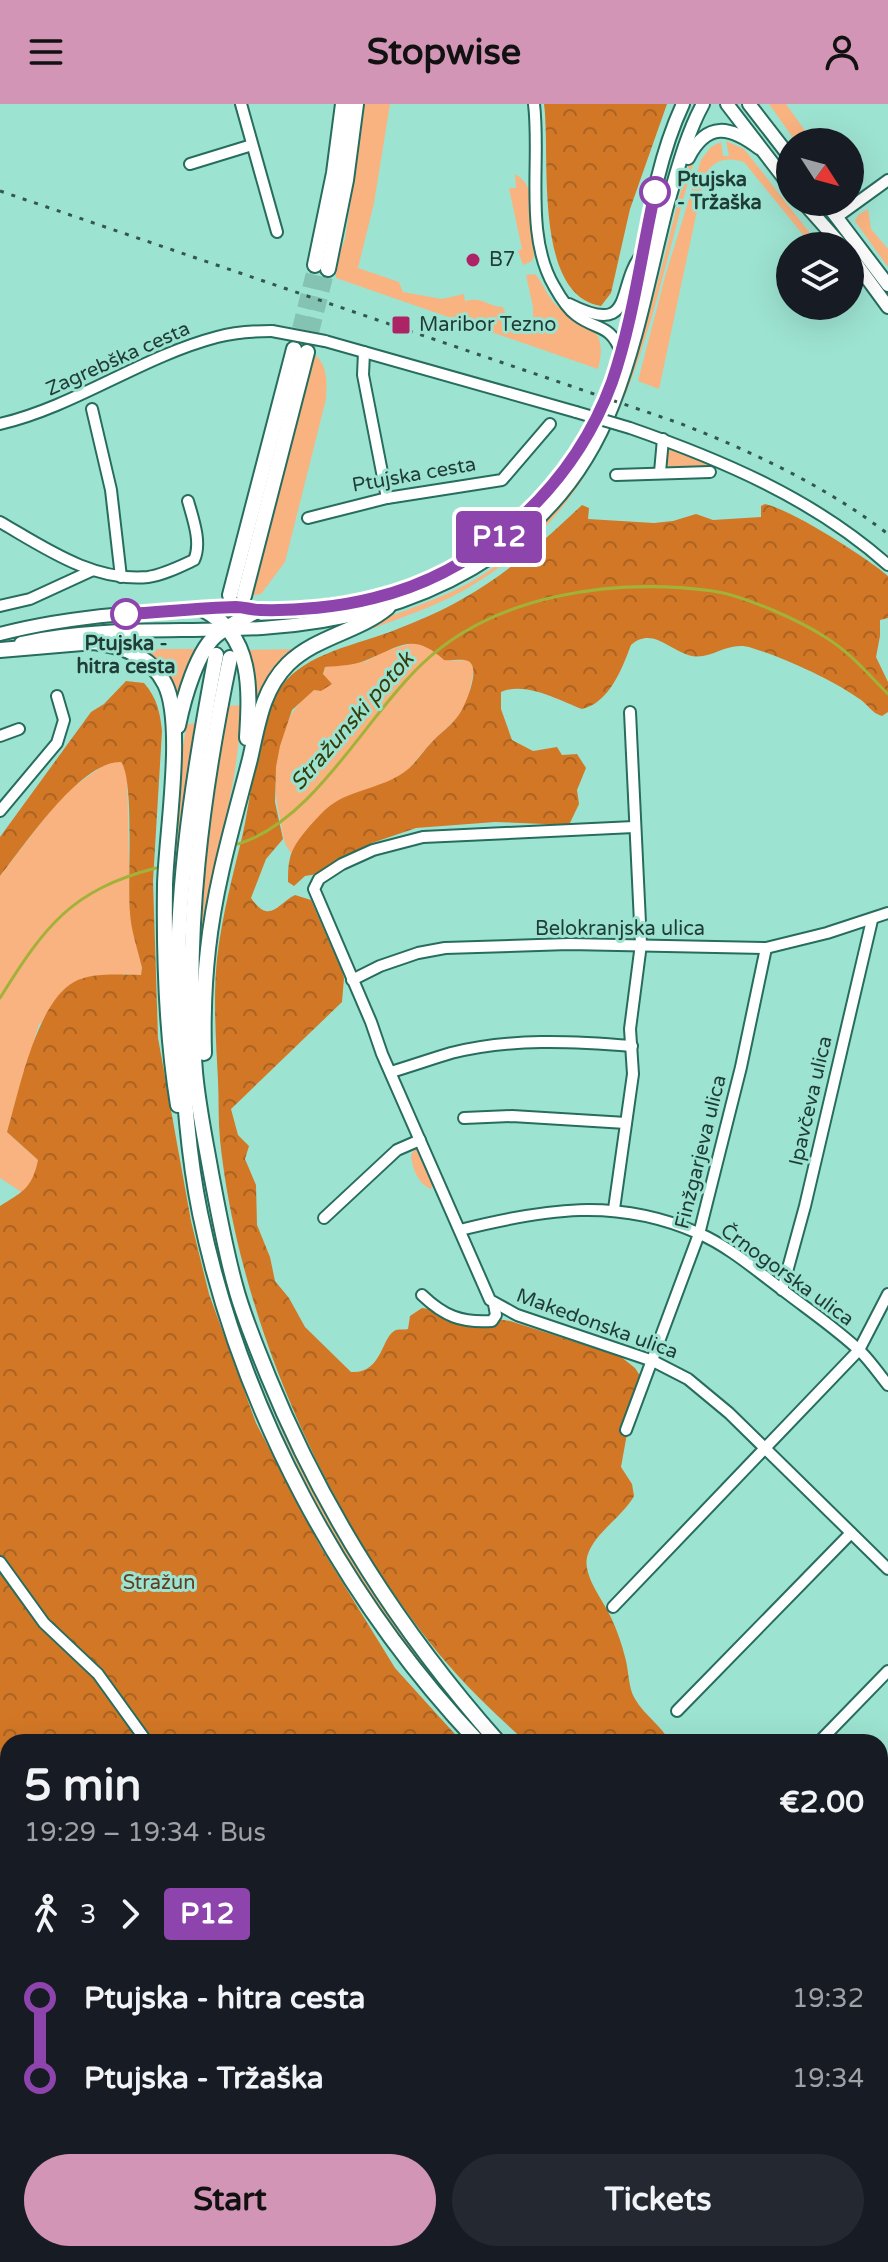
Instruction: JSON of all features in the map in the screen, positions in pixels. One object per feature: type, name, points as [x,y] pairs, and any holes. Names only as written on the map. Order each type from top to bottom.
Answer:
[{"type":"highway","points":[[343,104],[321,267],[346,180],[356,104]]},
{"type":"highway","points":[[237,596],[300,350]]},
{"type":"highway","points":[[197,1138],[208,948],[221,873],[265,697],[287,665],[310,647],[372,621],[388,607]]},
{"type":"highway","points":[[204,610],[229,628],[240,647],[248,717],[242,782]]},
{"type":"highway","points":[[173,746],[191,680],[214,638],[233,623],[258,610]]},
{"type":"highway","points":[[0,649],[94,642],[124,648],[137,654],[165,683],[173,719],[165,882],[167,1012],[177,1100],[197,1138],[235,1287],[283,1413],[314,1477],[377,1588],[442,1678],[491,1734]]},
{"type":"highway","points":[[223,656],[195,884],[192,967],[200,1214],[240,1353],[298,1485],[363,1597],[411,1663],[471,1734]]},
{"type":"main road","points":[[0,634],[75,619],[237,607],[258,610],[329,606],[374,598],[421,584],[492,542],[540,499],[574,455],[603,402],[621,352],[662,165],[683,104]]},
{"type":"main road","points":[[0,649],[38,639],[81,634],[258,628],[331,620],[388,607],[450,582],[510,542],[551,504],[579,468],[602,430],[626,368],[675,176],[703,104]]},
{"type":"main road","points":[[727,104],[776,169]]},
{"type":"main road","points":[[749,104],[776,139]]},
{"type":"main road","points":[[675,176],[683,168],[696,142],[712,132],[732,131],[759,148]]},
{"type":"main road","points":[[815,216],[830,232]]},
{"type":"main road","points":[[837,217],[888,285]]},
{"type":"main road","points":[[864,274],[888,307]]},
{"type":"street","points":[[241,104],[277,232]]},
{"type":"street","points":[[534,104],[538,237],[544,265],[555,289],[571,312],[609,331],[621,352]]},
{"type":"street","points":[[190,164],[252,145]]},
{"type":"street","points":[[837,217],[888,180]]},
{"type":"street","points":[[567,303],[596,316],[613,312],[622,302],[632,265],[642,254]]},
{"type":"street","name":"Zagrebška cesta","points":[[0,424],[41,412],[177,349],[220,336],[272,331],[325,341],[663,439]]},
{"type":"street","points":[[364,352],[363,375],[387,498]]},
{"type":"street","points":[[92,409],[111,490],[121,577]]},
{"type":"street","name":"Ptujska cesta","points":[[308,518],[387,498],[502,480],[550,424]]},
{"type":"street","points":[[660,472],[663,439],[716,459],[827,518],[888,565]]},
{"type":"street","points":[[616,475],[710,472]]},
{"type":"street","points":[[0,522],[91,571],[121,577],[150,577],[194,560],[197,545],[188,501]]},
{"type":"street","points":[[0,606],[30,599],[91,571]]},
{"type":"street","points":[[0,811],[57,743],[64,720],[57,696]]},
{"type":"street","points":[[614,1209],[633,1074],[630,1029],[641,944],[630,712]]},
{"type":"street","points":[[0,736],[19,729]]},
{"type":"street","name":"Makedonska ulica","points":[[634,827],[423,837],[373,850],[342,864],[319,879],[315,893],[486,1295],[494,1304],[517,1315],[653,1361],[673,1369],[698,1386],[888,1569]]},
{"type":"street","name":"Belokranjska ulica","points":[[352,980],[418,953],[445,948],[641,944],[766,948],[888,913]]},
{"type":"street","name":"Ipavčeva ulica","points":[[782,1290],[805,1206],[872,920]]},
{"type":"street","name":"Finžgarjeva ulica","points":[[626,1430],[699,1234],[741,1067],[766,948]]},
{"type":"street","points":[[391,1072],[453,1053],[529,1042],[632,1046]]},
{"type":"street","points":[[464,1118],[512,1116],[626,1123]]},
{"type":"street","points":[[324,1218],[397,1150],[420,1140]]},
{"type":"street","name":"Črnogorska ulica","points":[[460,1230],[552,1210],[614,1209],[699,1234],[732,1252],[859,1350],[888,1385]]},
{"type":"street","points":[[613,1607],[859,1350],[888,1294]]},
{"type":"street","points":[[422,1295],[444,1314],[461,1321],[492,1321],[496,1315],[494,1304]]},
{"type":"street","points":[[677,1711],[851,1533]]},
{"type":"street","points":[[0,1562],[44,1623],[98,1674],[141,1734]]},
{"type":"street","points":[[827,1734],[888,1671]]},
{"type":"green space","points":[[365,104],[390,104],[374,203],[358,268],[399,282],[403,292],[442,299],[464,294],[465,301],[477,300],[503,307],[506,315],[517,323],[525,322],[528,329],[532,327],[533,307],[526,275],[535,274],[557,306],[586,324],[598,336],[601,355],[598,369],[336,278],[335,266],[345,239]]},
{"type":"green space","points":[[544,104],[667,104],[630,209],[611,293],[601,306],[579,296],[564,277],[554,250],[549,220]]},
{"type":"green space","points":[[769,104],[786,104],[803,128],[786,128]]},
{"type":"green space","points":[[716,137],[705,144],[695,158],[646,337],[626,394],[601,449],[569,499],[528,544],[476,583],[433,605],[320,650],[484,574],[520,546],[552,514],[578,479],[619,401],[648,316],[692,156],[699,145]]},
{"type":"green space","points":[[726,141],[744,149],[776,190],[776,202],[744,162],[732,159],[720,161],[707,172],[659,389],[638,381],[665,277],[701,160],[711,147],[721,142],[723,156],[729,156]]},
{"type":"green space","points":[[515,174],[529,189],[533,211],[534,256],[532,261],[523,265],[518,251],[522,249],[509,188],[516,188]]},
{"type":"green space","points":[[868,209],[871,229],[888,249],[888,267],[855,221],[858,216],[864,216]]},
{"type":"green space","points":[[788,216],[796,216],[809,232],[801,232]]},
{"type":"green space","points":[[310,352],[323,366],[326,399],[285,562],[261,594],[247,596]]},
{"type":"green space","points":[[670,449],[711,466],[670,467],[666,462]]},
{"type":"green space","points":[[765,504],[793,515],[888,576],[888,618],[880,620],[876,657],[888,682],[888,712],[882,716],[820,676],[752,648],[735,646],[707,655],[692,656],[654,639],[639,640],[631,645],[613,684],[591,706],[582,709],[531,690],[501,692],[501,709],[512,740],[533,751],[557,747],[562,755],[577,754],[586,768],[577,790],[579,804],[569,825],[495,822],[416,828],[372,843],[317,874],[305,876],[294,886],[288,882],[289,861],[305,832],[334,803],[384,783],[411,766],[461,711],[473,679],[472,665],[466,660],[444,660],[424,646],[408,644],[359,663],[325,667],[323,674],[332,684],[321,691],[314,690],[292,710],[280,746],[275,802],[283,839],[266,859],[251,898],[263,910],[269,911],[295,895],[311,900],[344,978],[342,1002],[231,1109],[238,1135],[249,1146],[245,1159],[256,1185],[257,1225],[270,1257],[275,1281],[289,1298],[305,1327],[351,1372],[369,1367],[391,1334],[396,1330],[408,1329],[410,1316],[422,1308],[510,1321],[620,1356],[641,1377],[632,1406],[621,1467],[632,1484],[634,1496],[597,1539],[586,1562],[591,1580],[620,1639],[633,1695],[665,1734],[517,1734],[488,1707],[431,1644],[355,1532],[322,1471],[266,1340],[245,1273],[220,1140],[215,989],[225,911],[267,718],[281,687],[304,665],[421,619],[464,598],[526,555],[582,505],[589,508],[588,519],[654,523],[696,514],[713,520],[761,517],[761,506]]},
{"type":"green space","points":[[414,643],[429,646],[451,661],[466,660],[471,663],[474,668],[468,700],[457,718],[406,772],[315,822],[291,853],[283,836],[275,784],[279,748],[291,715],[314,690],[321,691],[325,667],[367,661],[384,651]]},
{"type":"green space","points":[[148,649],[200,649],[175,711],[142,657]]},
{"type":"green space","points":[[301,649],[255,714],[246,650]]},
{"type":"green space","name":"Stražun","points":[[126,681],[144,683],[159,711],[162,731],[153,881],[158,1038],[191,1221],[209,1294],[256,1423],[320,1546],[395,1668],[455,1734],[0,1734],[0,1206],[25,1189],[38,1160],[7,1132],[39,1028],[61,993],[74,982],[89,977],[141,975],[130,913],[128,789],[121,762],[105,765],[71,789],[0,876],[0,837],[91,712],[104,704]]},
{"type":"green space","points":[[227,698],[231,706],[241,705],[238,749],[208,900],[198,969],[206,831]]},
{"type":"green space","points":[[198,722],[175,930],[172,893],[179,773],[187,725]]},
{"type":"green space","points":[[110,761],[121,761],[127,773],[130,913],[141,976],[124,974],[39,1024],[7,1132],[38,1160],[35,1175],[23,1193],[0,1178],[0,876],[63,794]]},
{"type":"green space","points":[[194,1086],[265,1385],[298,1460],[350,1556],[388,1614],[415,1652],[486,1734],[477,1734],[383,1614],[335,1537],[276,1418],[231,1293],[200,1162],[190,1094]]},
{"type":"green space","points":[[419,1149],[435,1181],[431,1189],[414,1170],[411,1155]]},
{"type":"waterway","name":"Stražunski potok","points":[[238,844],[265,832],[291,814],[337,766],[401,686],[452,640],[485,621],[521,606],[559,596],[598,590],[676,587],[740,598],[787,616],[825,637],[851,656],[888,694]]},
{"type":"waterway","name":"Stražunski potok","points":[[0,998],[31,950],[63,914],[102,887],[156,868]]},
{"type":"tunnel","points":[[294,349],[315,265]]},
{"type":"tunnel","points":[[307,352],[328,269]]},
{"type":"railway","points":[[0,191],[679,423],[787,471],[839,500],[888,534]]},
{"type":"bus line","name":"P12","points":[[126,614],[237,607],[258,610],[329,606],[374,598],[421,584],[472,556],[502,535],[552,484],[580,445],[603,402],[628,324],[655,192]]},
{"type":"place","name":"Ptujska - Tržaška","points":[[655,192]]},
{"type":"place","name":"B7","points":[[473,260]]},
{"type":"place","name":"Maribor Tezno","points":[[401,325]]},
{"type":"place","name":"Ptujska - hitra cesta","points":[[126,614]]}]
